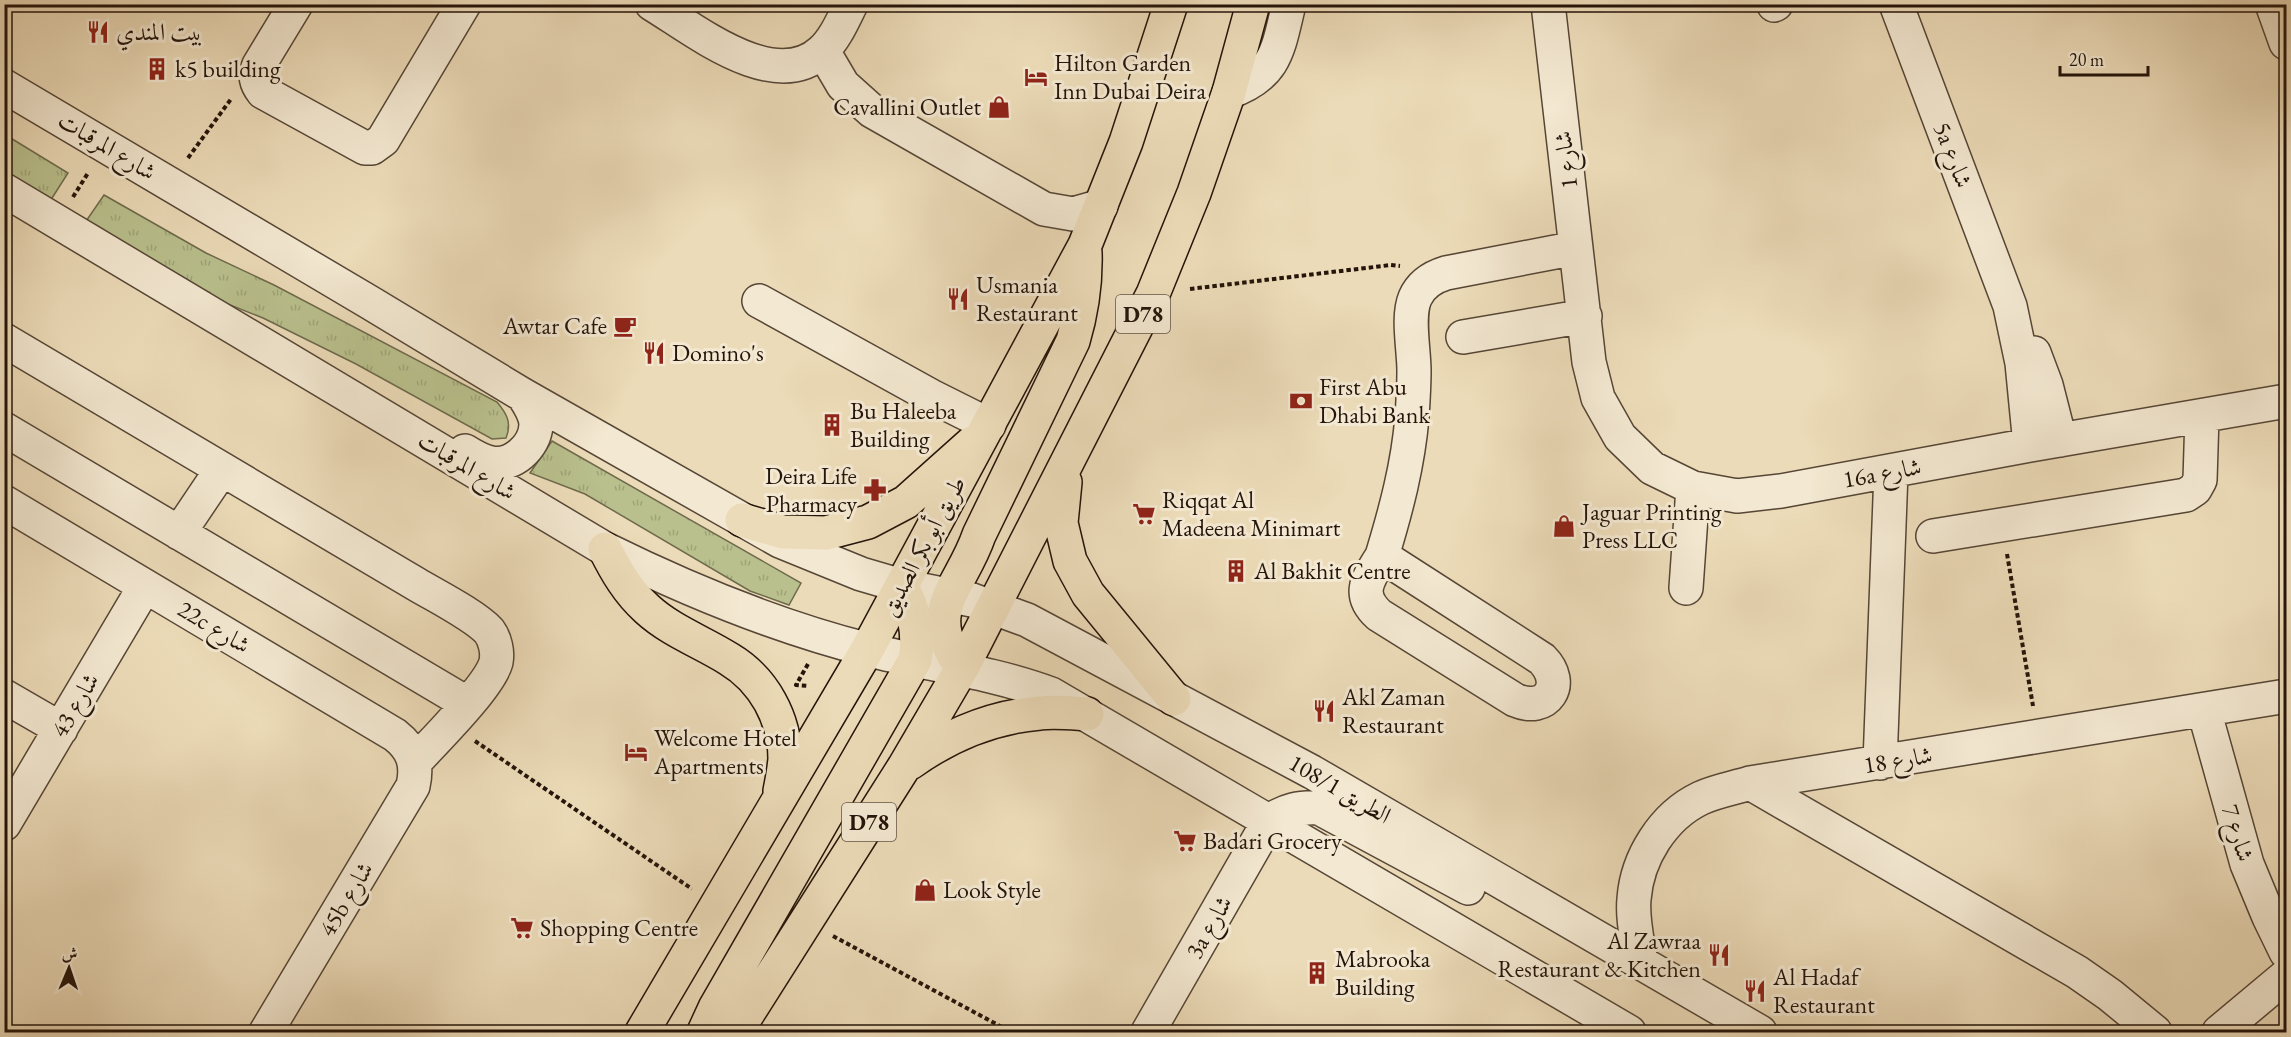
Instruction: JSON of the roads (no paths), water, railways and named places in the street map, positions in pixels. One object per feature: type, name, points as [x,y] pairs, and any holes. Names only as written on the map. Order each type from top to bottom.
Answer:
[{"type":"main road","name":"طريق أبو بكر الصديق","points":[[642,1032],[867,650],[1085,245],[1153,63],[1171,4]]},
{"type":"main road","name":"D78","points":[[736,1032],[904,767],[962,668],[1153,294],[1194,194],[1230,92],[1253,4]]},
{"type":"main road","points":[[962,668],[950,652],[944,633],[944,612],[949,594],[975,547],[1073,341],[1082,310],[1085,288],[1085,245]]},
{"type":"main road","points":[[742,520],[783,532],[826,533],[868,522],[906,502],[987,429]]},
{"type":"main road","points":[[1076,446],[1064,484],[1061,523],[1070,561],[1088,594],[1174,699]]},
{"type":"main road","points":[[605,549],[625,585],[646,609],[666,624],[731,660],[751,675],[767,695],[780,725],[785,759],[780,797]]},
{"type":"main road","points":[[705,1032],[715,1008],[915,660],[918,645],[917,625],[902,586]]},
{"type":"main road","points":[[904,767],[932,747],[996,720],[1041,713],[1087,714]]},
{"type":"street","points":[[296,4],[256,71],[257,82],[263,92],[358,146],[372,148],[383,140],[464,4]]},
{"type":"street","points":[[652,4],[735,54],[753,62],[791,67],[808,62],[823,51],[851,4]]},
{"type":"street","points":[[1230,92],[1262,75],[1274,60],[1289,4]]},
{"type":"street","name":"شارع 1","points":[[1548,4],[1585,316]]},
{"type":"street","name":"5a شارع","points":[[1896,4],[2010,306],[2039,364],[2046,385],[2045,442]]},
{"type":"street","points":[[2272,4],[2286,43]]},
{"type":"street","points":[[823,51],[843,85],[872,111],[1044,209],[1073,214],[1101,206]]},
{"type":"street","name":"شارع المرقبات","points":[[9,90],[523,395],[780,542],[861,574],[902,586]]},
{"type":"street","name":"شارع المرقبات","points":[[12,198],[58,220],[605,549],[712,598],[767,619],[867,650],[962,668]]},
{"type":"street","points":[[1382,556],[1542,659],[1551,668],[1554,678],[1553,689],[1546,699],[1536,704],[1525,705],[1515,700],[1379,615],[1371,607],[1366,596],[1366,585],[1382,556],[1396,511],[1406,465],[1412,418],[1414,370],[1411,310],[1415,296],[1423,285],[1446,273],[1576,248]]},
{"type":"street","points":[[759,300],[987,429]]},
{"type":"street","points":[[1463,337],[1585,316]]},
{"type":"street","name":"16a شارع","points":[[1585,316],[1589,362],[1598,398],[1620,437],[1652,468],[1693,488],[1737,496],[1781,491],[1891,472],[2045,442],[2286,401]]},
{"type":"street","points":[[4,340],[478,622],[490,633],[496,647],[496,663],[459,714],[415,762]]},
{"type":"street","points":[[266,345],[293,353],[343,376],[476,458],[492,464],[508,462],[522,454],[532,440],[536,425],[532,409],[523,395]]},
{"type":"street","points":[[1934,536],[2186,495],[2195,489],[2200,480],[2202,416]]},
{"type":"street","points":[[4,429],[179,533],[459,714]]},
{"type":"street","points":[[179,533],[222,469]]},
{"type":"street","points":[[1880,763],[1891,472]]},
{"type":"street","points":[[1686,588],[1693,488]]},
{"type":"street","name":"22c شارع","points":[[4,502],[395,735],[404,742],[415,762]]},
{"type":"street","name":"شارع 43","points":[[4,824],[145,586]]},
{"type":"street","name":"108/1 الطريق","points":[[902,586],[949,594],[994,607],[1027,620],[1312,772],[1760,1032]]},
{"type":"street","points":[[962,668],[1022,683],[1051,694],[1629,1032]]},
{"type":"street","points":[[4,696],[61,729]]},
{"type":"street","name":"شارع 18","points":[[1641,963],[1634,899],[1639,868],[1653,840],[1674,816],[1700,798],[1750,783],[2286,696]]},
{"type":"street","name":"شارع 7","points":[[2204,710],[2247,864],[2286,952]]},
{"type":"street","name":"45b شارع","points":[[266,1032],[413,786],[416,774],[415,762]]},
{"type":"street","points":[[1750,783],[2077,972],[2110,994],[2156,1032]]},
{"type":"street","points":[[1269,821],[1284,811],[1301,807],[1319,808],[1464,886],[1489,895],[1540,904]]},
{"type":"street","name":"3a شارع","points":[[1148,1032],[1269,821]]},
{"type":"street","points":[[2219,1032],[2286,976]]},
{"type":"place","name":"بيت المندي","points":[[98,32]]},
{"type":"place","name":"k5 building","points":[[157,69]]},
{"type":"place","name":"Hilton Garden Inn Dubai Deira","points":[[1036,77]]},
{"type":"place","name":"Cavallini Outlet","points":[[999,107]]},
{"type":"place","name":"Usmania Restaurant","points":[[958,299]]},
{"type":"place","name":"Awtar Cafe","points":[[625,326]]},
{"type":"place","name":"Domino's","points":[[654,353]]},
{"type":"place","name":"First Abu Dhabi Bank","points":[[1301,401]]},
{"type":"place","name":"Bu Haleeba Building","points":[[832,425]]},
{"type":"place","name":"Deira Life Pharmacy","points":[[875,490]]},
{"type":"place","name":"Riqqat Al Madeena Minimart","points":[[1144,514]]},
{"type":"place","name":"Jaguar Printing Press LLC","points":[[1564,526]]},
{"type":"place","name":"Al Bakhit Centre","points":[[1236,571]]},
{"type":"place","name":"Akl Zaman Restaurant","points":[[1324,711]]},
{"type":"place","name":"Welcome Hotel Apartments","points":[[636,752]]},
{"type":"place","name":"Badari Grocery","points":[[1185,841]]},
{"type":"place","name":"Look Style","points":[[925,890]]},
{"type":"place","name":"Shopping Centre","points":[[522,928]]},
{"type":"place","name":"Al Zawraa Restaurant & Kitchen","points":[[1719,955]]},
{"type":"place","name":"Mabrooka Building","points":[[1317,973]]},
{"type":"place","name":"Al Hadaf Restaurant","points":[[1755,991]]}]
